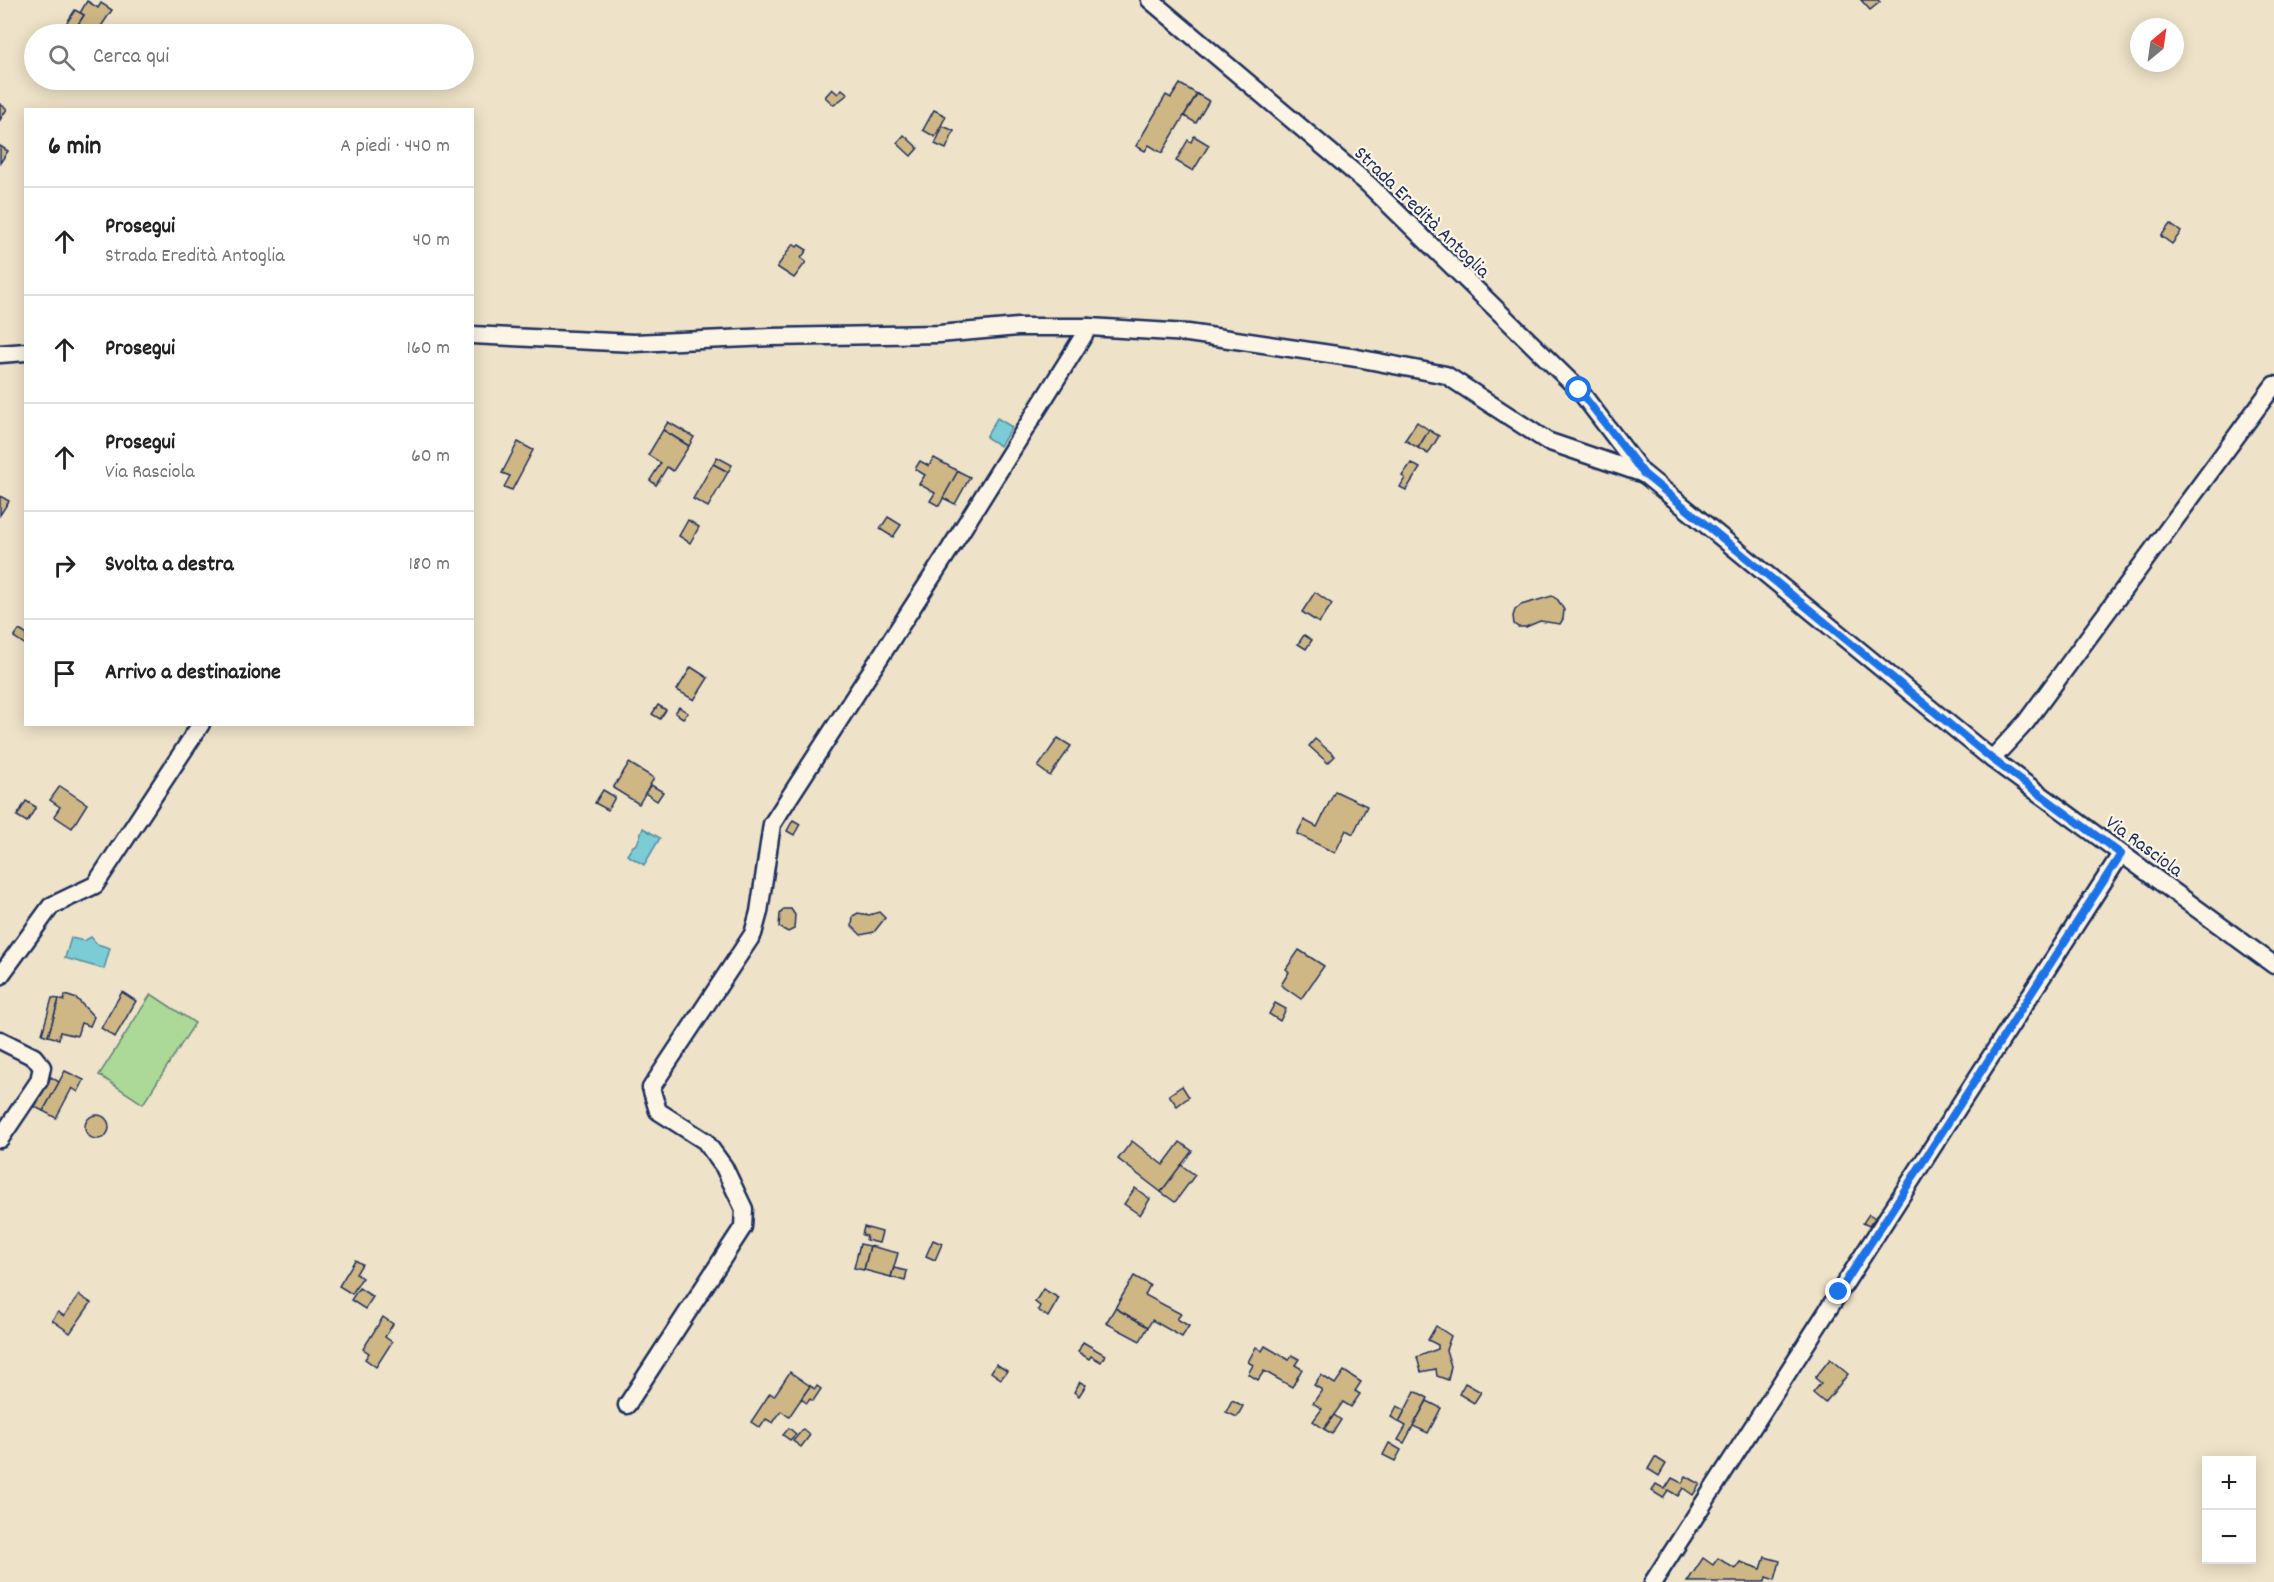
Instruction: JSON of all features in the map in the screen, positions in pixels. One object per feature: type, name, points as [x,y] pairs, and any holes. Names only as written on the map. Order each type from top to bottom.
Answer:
[{"type":"street","name":"Strada Eredità Antoglia","points":[[1150,0],[1368,184],[1579,390],[1644,474]]},
{"type":"street","points":[[474,335],[633,343],[771,337],[939,334],[1018,327],[1089,327],[1188,333],[1357,357],[1446,375],[1547,441],[1644,474]]},
{"type":"street","points":[[627,1405],[743,1227],[744,1209],[724,1167],[705,1141],[658,1111],[651,1088],[753,934],[759,912],[772,824],[950,549],[1089,327]]},
{"type":"street","points":[[0,354],[24,352]]},
{"type":"street","points":[[1992,759],[2026,722],[2274,385]]},
{"type":"street","name":"Via Rasciola","points":[[1644,474],[1992,759],[2274,965]]},
{"type":"street","points":[[0,976],[51,906],[95,885],[200,726]]},
{"type":"street","points":[[1653,1582],[2121,854]]},
{"type":"street","points":[[0,1040],[34,1057],[42,1067],[39,1081],[0,1139]]},
{"type":"green space","points":[[151,994],[195,1023],[143,1104],[99,1075]]},
{"type":"water","points":[[997,418],[1012,427],[1000,446],[986,437]]},
{"type":"water","points":[[643,828],[660,838],[644,865],[627,855],[637,844]]},
{"type":"water","points":[[91,937],[97,944],[110,948],[104,969],[65,958],[71,938],[84,941]]},
{"type":"building","points":[[1861,0],[1878,0],[1880,2],[1870,10]]},
{"type":"building","points":[[87,1],[98,8],[101,3],[112,10],[103,24],[78,24],[84,15],[80,13]]},
{"type":"building","points":[[75,10],[84,15],[78,24],[66,24]]},
{"type":"building","points":[[1180,84],[1197,94],[1162,153],[1149,145],[1145,151],[1136,146],[1166,95],[1171,98]]},
{"type":"building","points":[[832,89],[838,94],[842,89],[848,94],[834,105],[825,97]]},
{"type":"building","points":[[1197,94],[1209,101],[1196,123],[1184,116]]},
{"type":"building","points":[[0,104],[7,109],[0,120]]},
{"type":"building","points":[[934,110],[946,116],[935,137],[923,130]]},
{"type":"building","points":[[943,126],[954,131],[946,149],[935,144]]},
{"type":"building","points":[[904,135],[918,148],[911,156],[897,143]]},
{"type":"building","points":[[1194,136],[1209,145],[1193,171],[1176,161],[1188,140],[1191,142]]},
{"type":"building","points":[[0,146],[8,151],[0,163]]},
{"type":"building","points":[[2170,224],[2181,232],[2172,244],[2161,236]]},
{"type":"building","points":[[793,244],[807,250],[801,258],[806,262],[794,278],[777,267]]},
{"type":"building","points":[[668,422],[694,437],[689,446],[663,430]]},
{"type":"building","points":[[1417,422],[1429,430],[1418,448],[1405,440]]},
{"type":"building","points":[[663,430],[689,446],[673,471],[667,467],[656,485],[650,480],[661,463],[648,455]]},
{"type":"building","points":[[1429,430],[1439,436],[1428,454],[1418,448]]},
{"type":"building","points":[[518,442],[533,450],[512,490],[504,487],[510,476],[502,473]]},
{"type":"building","points":[[717,457],[732,465],[728,472],[713,464]]},
{"type":"building","points":[[934,458],[958,471],[939,506],[930,501],[935,493],[919,484],[925,475],[915,469],[920,461],[929,466]]},
{"type":"building","points":[[1411,463],[1420,468],[1406,490],[1400,487],[1405,478],[1402,476]]},
{"type":"building","points":[[713,464],[728,472],[708,507],[693,499]]},
{"type":"building","points":[[958,471],[970,477],[955,504],[943,498]]},
{"type":"building","points":[[0,496],[9,501],[0,515]]},
{"type":"building","points":[[888,517],[901,525],[893,537],[880,529]]},
{"type":"building","points":[[688,520],[699,527],[690,543],[679,536]]},
{"type":"building","points":[[1315,592],[1332,604],[1319,623],[1302,612]]},
{"type":"building","points":[[1552,596],[1558,600],[1564,610],[1560,624],[1540,621],[1526,627],[1518,627],[1514,624],[1515,610],[1521,605]]},
{"type":"building","points":[[19,630],[24,633],[24,644],[14,637]]},
{"type":"building","points":[[1304,635],[1312,640],[1306,649],[1298,644]]},
{"type":"building","points":[[691,667],[708,678],[694,700],[677,690]]},
{"type":"building","points":[[658,705],[666,710],[660,719],[652,714]]},
{"type":"building","points":[[679,707],[688,713],[683,718],[675,713]]},
{"type":"building","points":[[1058,738],[1071,746],[1050,776],[1038,767]]},
{"type":"building","points":[[1315,739],[1335,756],[1328,763],[1309,746]]},
{"type":"building","points":[[629,763],[654,778],[639,804],[613,788]]},
{"type":"building","points":[[651,785],[663,792],[657,801],[645,793]]},
{"type":"building","points":[[60,786],[87,804],[72,828],[54,816],[60,807],[50,800]]},
{"type":"building","points":[[603,790],[615,797],[608,810],[595,803]]},
{"type":"building","points":[[1335,791],[1367,806],[1353,834],[1346,830],[1335,853],[1297,834],[1304,820],[1317,827]]},
{"type":"building","points":[[26,801],[36,807],[27,822],[17,816]]},
{"type":"building","points":[[793,820],[800,824],[794,835],[787,831]]},
{"type":"building","points":[[784,909],[791,909],[795,915],[794,929],[788,932],[779,927],[780,914]]},
{"type":"building","points":[[879,912],[885,918],[874,932],[861,935],[852,926],[853,916],[858,913],[869,915]]},
{"type":"building","points":[[1299,950],[1324,966],[1301,999],[1281,985],[1289,972],[1286,969]]},
{"type":"building","points":[[122,992],[136,1001],[115,1037],[101,1028]]},
{"type":"building","points":[[65,995],[77,999],[94,1017],[90,1026],[81,1023],[77,1036],[60,1032],[59,1039],[48,1036],[59,999],[64,1001]]},
{"type":"building","points":[[52,998],[59,999],[48,1036],[42,1034]]},
{"type":"building","points":[[1275,1003],[1286,1009],[1280,1021],[1269,1014]]},
{"type":"building","points":[[65,1071],[84,1080],[78,1092],[72,1088],[56,1118],[43,1111]]},
{"type":"building","points":[[51,1077],[59,1082],[43,1111],[35,1107]]},
{"type":"building","points":[[1182,1086],[1189,1097],[1177,1106],[1169,1095]]},
{"type":"building","points":[[97,1115],[102,1116],[108,1122],[108,1132],[102,1138],[97,1139],[92,1138],[86,1132],[85,1127],[86,1122],[92,1116]]},
{"type":"building","points":[[1132,1141],[1163,1165],[1180,1142],[1192,1151],[1161,1192],[1118,1159]]},
{"type":"building","points":[[1181,1165],[1195,1175],[1175,1202],[1161,1192]]},
{"type":"building","points":[[1135,1188],[1150,1199],[1140,1215],[1124,1204]]},
{"type":"building","points":[[1869,1214],[1875,1218],[1869,1226],[1863,1223]]},
{"type":"building","points":[[864,1227],[882,1232],[879,1243],[866,1240],[867,1236],[862,1235]]},
{"type":"building","points":[[933,1240],[942,1244],[935,1260],[926,1256]]},
{"type":"building","points":[[860,1244],[870,1246],[864,1270],[854,1268]]},
{"type":"building","points":[[870,1246],[898,1253],[891,1277],[864,1270]]},
{"type":"building","points":[[355,1260],[362,1264],[356,1274],[362,1278],[352,1294],[339,1286]]},
{"type":"building","points":[[894,1268],[907,1271],[905,1281],[891,1277]]},
{"type":"building","points":[[1134,1276],[1150,1285],[1145,1295],[1181,1314],[1177,1319],[1189,1326],[1182,1337],[1152,1320],[1148,1327],[1115,1308]]},
{"type":"building","points":[[359,1288],[373,1297],[365,1309],[351,1300]]},
{"type":"building","points":[[1043,1289],[1059,1298],[1048,1317],[1038,1310],[1040,1306],[1035,1302]]},
{"type":"building","points":[[79,1295],[91,1303],[70,1333],[52,1320],[58,1312],[64,1316]]},
{"type":"building","points":[[1115,1308],[1148,1327],[1140,1341],[1106,1323]]},
{"type":"building","points":[[383,1317],[393,1324],[385,1337],[392,1342],[376,1367],[365,1359],[369,1353],[363,1349]]},
{"type":"building","points":[[1436,1326],[1451,1336],[1446,1350],[1451,1366],[1448,1380],[1437,1376],[1436,1369],[1421,1372],[1417,1357],[1438,1349],[1438,1345],[1428,1340]]},
{"type":"building","points":[[1083,1342],[1105,1355],[1101,1362],[1091,1356],[1089,1359],[1078,1352]]},
{"type":"building","points":[[1265,1346],[1289,1360],[1292,1355],[1299,1359],[1295,1365],[1302,1369],[1292,1387],[1264,1371],[1258,1380],[1248,1374],[1253,1365],[1248,1362],[1256,1347],[1262,1351]]},
{"type":"building","points":[[1830,1359],[1848,1374],[1825,1403],[1813,1393],[1821,1383],[1815,1378]]},
{"type":"building","points":[[996,1364],[1007,1371],[1001,1379],[991,1372]]},
{"type":"building","points":[[1344,1371],[1361,1382],[1355,1391],[1360,1394],[1351,1407],[1343,1402],[1324,1429],[1313,1421],[1322,1409],[1313,1403],[1322,1390],[1314,1385],[1321,1375],[1335,1384]]},
{"type":"building","points":[[790,1372],[810,1386],[789,1417],[781,1411],[773,1423],[766,1419],[760,1428],[751,1422],[770,1393],[774,1396]]},
{"type":"building","points":[[1080,1382],[1086,1385],[1079,1396],[1074,1392]]},
{"type":"building","points":[[1465,1383],[1481,1392],[1474,1403],[1459,1394]]},
{"type":"building","points":[[810,1386],[815,1389],[817,1386],[821,1389],[813,1401],[810,1399],[807,1403],[801,1399]]},
{"type":"building","points":[[1415,1391],[1428,1398],[1404,1443],[1398,1440],[1406,1426],[1399,1422]]},
{"type":"building","points":[[1232,1400],[1243,1406],[1237,1417],[1226,1412]]},
{"type":"building","points":[[1427,1401],[1441,1408],[1428,1433],[1413,1426]]},
{"type":"building","points":[[1397,1406],[1405,1410],[1399,1422],[1391,1417]]},
{"type":"building","points":[[1334,1415],[1341,1420],[1332,1434],[1324,1429]]},
{"type":"building","points":[[789,1428],[796,1434],[790,1440],[783,1435]]},
{"type":"building","points":[[803,1429],[810,1435],[801,1447],[793,1441]]},
{"type":"building","points":[[1389,1443],[1401,1450],[1395,1461],[1383,1455]]},
{"type":"building","points":[[1655,1457],[1666,1464],[1659,1476],[1648,1469]]},
{"type":"building","points":[[1686,1476],[1700,1484],[1693,1495],[1683,1488],[1678,1496],[1668,1490],[1663,1498],[1652,1491],[1656,1484],[1665,1489],[1672,1478],[1682,1483]]},
{"type":"building","points":[[1765,1557],[1780,1561],[1775,1580],[1766,1577],[1765,1582],[1687,1582],[1703,1558],[1713,1565],[1718,1558],[1735,1569],[1740,1562],[1761,1569]]},
{"type":"route","points":[[1579,390],[1644,474],[1992,759],[2121,854],[1839,1292]]}]
